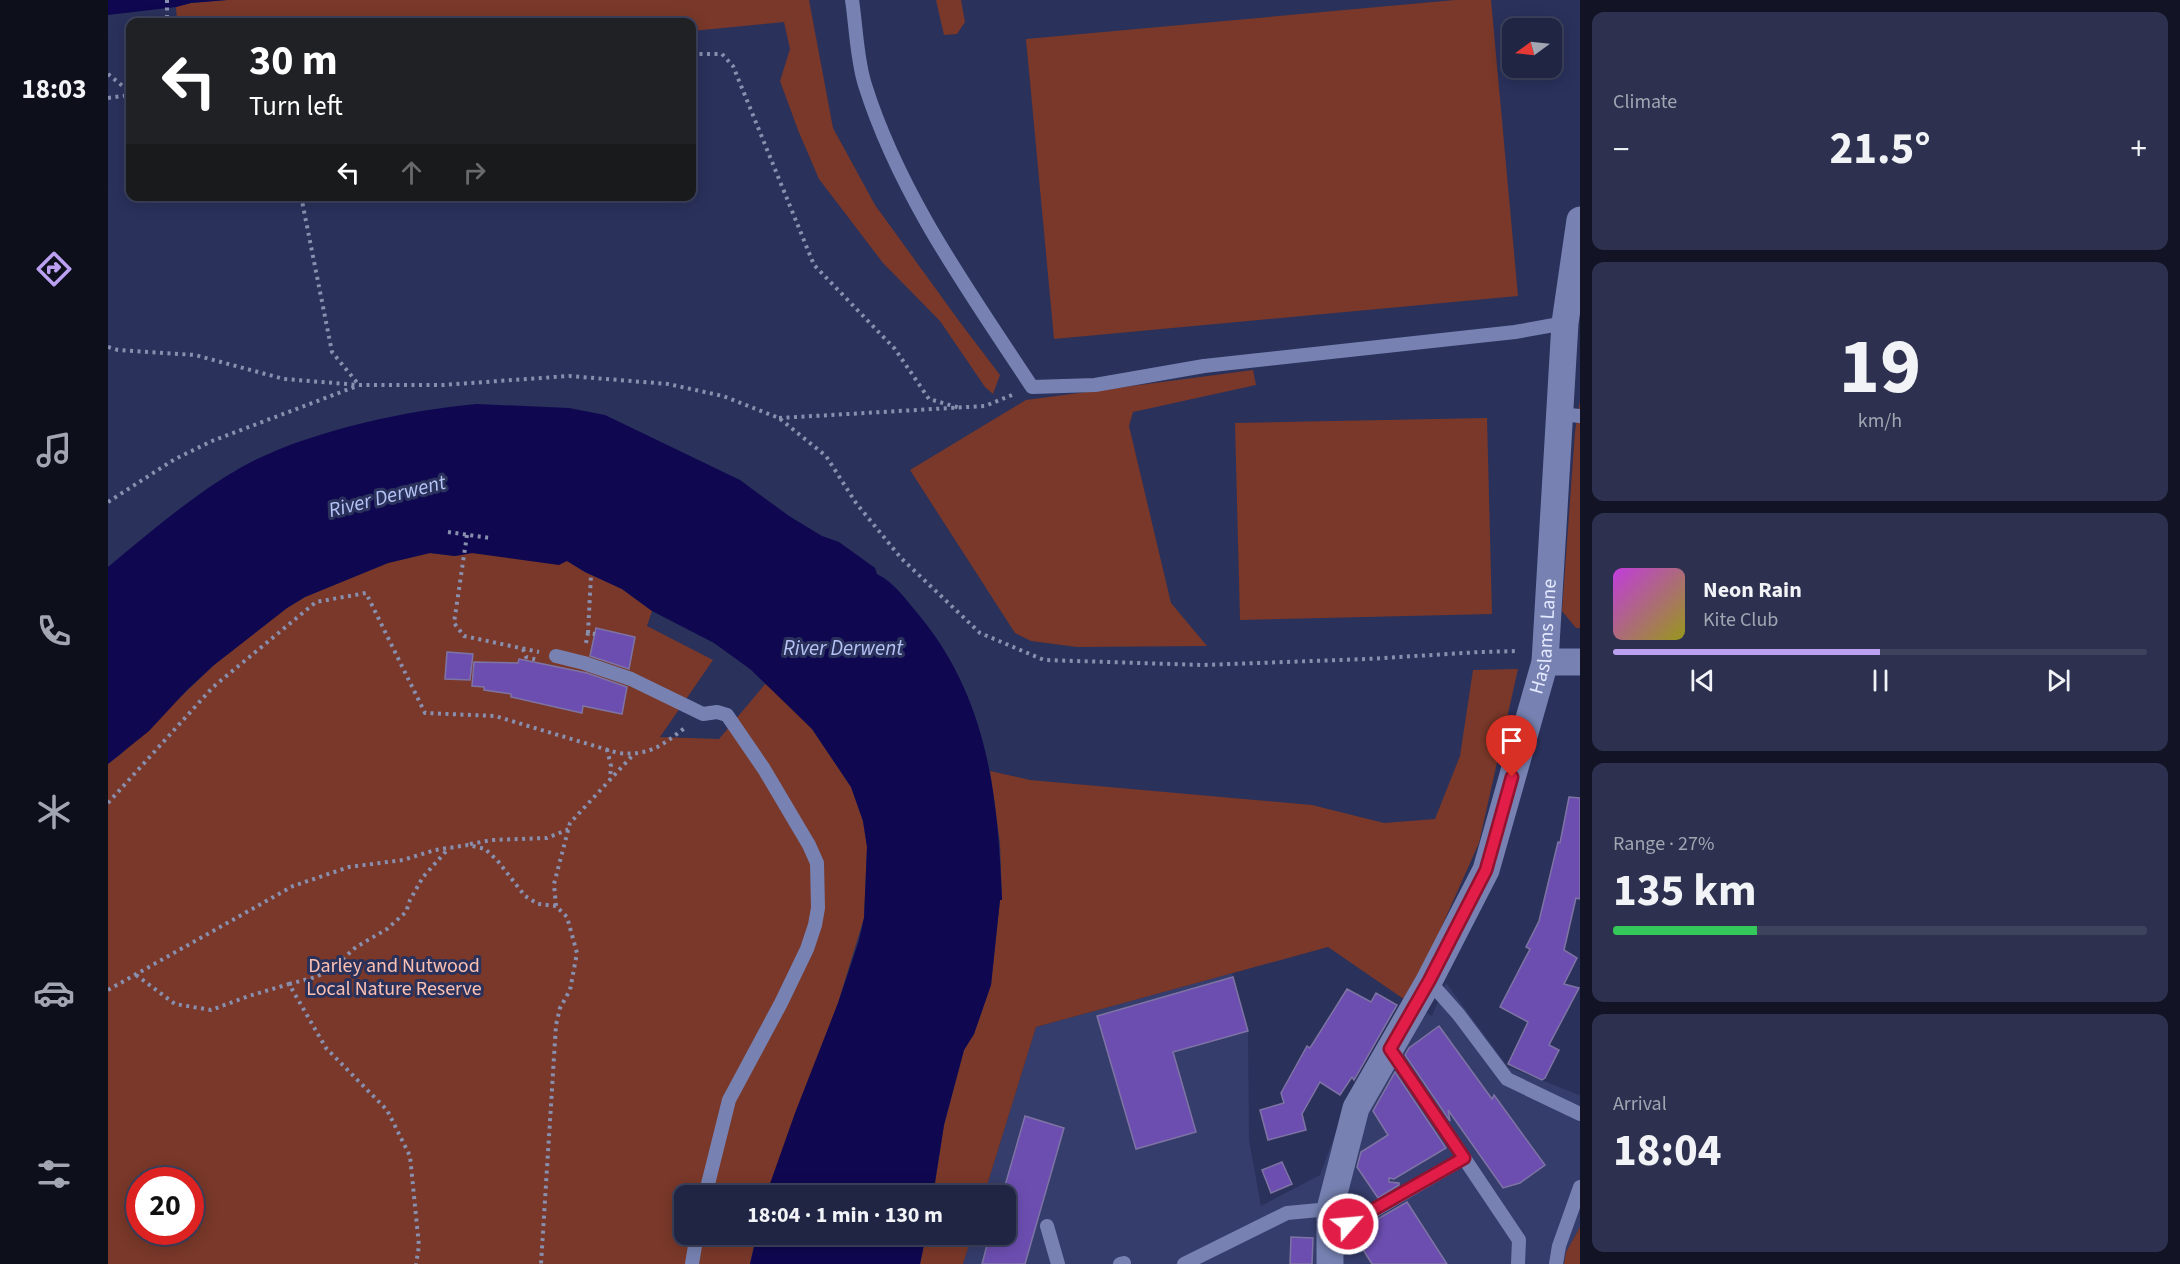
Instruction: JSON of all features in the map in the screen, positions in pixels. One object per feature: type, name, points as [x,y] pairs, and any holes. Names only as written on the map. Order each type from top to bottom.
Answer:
[{"type":"street","name":"Haslams Lane","points":[[1330,1264],[1330,1218],[1356,1108],[1429,981],[1486,870],[1545,662],[1570,415],[1565,323],[1580,219]]},
{"type":"street","points":[[1545,662],[1580,662]]},
{"type":"lane","points":[[852,0],[864,83],[895,165],[957,273],[1032,387],[1095,385],[1204,366],[1515,332],[1565,323]]},
{"type":"lane","points":[[555,656],[632,679],[703,714],[717,712],[727,715],[764,769],[809,845],[817,863],[818,888],[815,925],[807,949],[781,1004],[729,1100],[708,1185]]},
{"type":"lane","points":[[1429,981],[1459,1015],[1507,1079],[1580,1114]]},
{"type":"lane","points":[[1390,1049],[1519,1239],[1518,1264]]},
{"type":"lane","points":[[1184,1264],[1287,1213],[1330,1218],[1348,1224],[1464,1158]]},
{"type":"lane","points":[[1557,1264],[1559,1246],[1580,1187]]},
{"type":"lane","points":[[1047,1226],[1058,1264]]},
{"type":"lane","points":[[692,1264],[695,1245]]},
{"type":"path","points":[[167,0],[167,18]]},
{"type":"path","points":[[696,54],[723,54],[733,66],[814,265],[895,348],[929,399],[960,408]]},
{"type":"path","points":[[108,74],[126,90]]},
{"type":"path","points":[[108,98],[126,94]]},
{"type":"path","points":[[302,201],[332,352],[359,385]]},
{"type":"path","points":[[108,347],[118,350],[195,355],[284,379],[359,385],[443,385],[569,376],[668,384],[723,396],[779,418],[826,456],[856,503],[900,558],[980,633],[1044,660],[1203,665],[1518,651],[1545,662]]},
{"type":"path","points":[[108,502],[176,459],[212,441],[359,385]]},
{"type":"path","points":[[779,418],[985,406],[1032,387]]},
{"type":"path","points":[[448,532],[490,538]]},
{"type":"path","points":[[467,535],[454,624],[464,636],[555,656]]},
{"type":"path","points":[[588,633],[591,575]]},
{"type":"path","points":[[108,803],[213,687],[316,602],[366,593],[425,713],[495,716],[618,753],[634,754],[649,752],[663,745],[703,714]]},
{"type":"path","points":[[607,749],[611,766],[610,779]]},
{"type":"path","points":[[556,906],[555,884],[558,864],[567,841],[570,823],[634,754]]},
{"type":"path","points":[[108,990],[293,886],[349,867],[403,860],[435,850],[492,840],[547,838],[569,828]]},
{"type":"path","points":[[468,845],[485,849],[497,860],[525,896],[538,904],[556,906],[567,917],[577,953],[570,990],[560,1008],[556,1025],[541,1264]]},
{"type":"path","points":[[136,975],[175,1004],[211,1010],[249,996],[316,977],[332,969],[356,947],[387,929],[406,912],[423,877],[450,847]]},
{"type":"path","points":[[289,984],[326,1048],[387,1110],[410,1156],[419,1246],[416,1264]]},
{"type":"shaded area","points":[[1232,973],[1248,1031],[1249,1140],[1261,1206],[1320,1175],[1337,1129],[1408,1002],[1432,1016],[1446,983],[1508,1067],[1580,1094],[1580,1227],[1566,1252],[1564,1264],[963,1264],[969,1245],[1016,1245],[1016,1185],[987,1185],[1036,1027]]},
{"type":"green space","points":[[227,0],[809,0],[833,128],[875,205],[1000,375],[993,394],[985,387],[940,321],[883,263],[819,179],[780,81],[790,49],[784,22],[696,31],[696,18],[177,18],[176,7],[191,3]]},
{"type":"green space","points":[[936,0],[961,0],[965,22],[957,34],[944,35]]},
{"type":"green space","points":[[1455,0],[1491,0],[1518,296],[1054,339],[1026,39]]},
{"type":"green space","points":[[1253,370],[1256,385],[1133,412],[1129,426],[1171,603],[1207,646],[1077,647],[1031,641],[1015,633],[910,470],[1026,400]]},
{"type":"green space","points":[[1580,400],[1580,628],[1576,628],[1562,611],[1575,432]]},
{"type":"green space","points":[[1487,418],[1492,614],[1240,620],[1235,423]]},
{"type":"green space","name":"Darley and Nutwood Local Nature Reserve","points":[[430,553],[455,556],[472,553],[567,561],[622,589],[652,611],[647,626],[713,660],[660,737],[719,739],[766,683],[812,729],[851,787],[863,821],[867,847],[864,918],[838,1003],[770,1185],[674,1185],[674,1245],[754,1245],[750,1264],[108,1264],[108,764],[214,665],[287,608],[305,597],[388,563]]},
{"type":"green space","points":[[1518,669],[1479,843],[1408,1002],[1328,947],[1036,1027],[987,1185],[935,1185],[944,1125],[964,1050],[974,1034],[991,985],[1000,900],[1002,899],[1000,843],[990,771],[1030,780],[1312,805],[1384,823],[1435,819],[1460,756],[1473,670]]},
{"type":"green space","points":[[1580,1227],[1580,1264],[1564,1264],[1566,1252]]},
{"type":"green space","points":[[924,1245],[969,1245],[963,1264],[920,1264]]},
{"type":"water","points":[[108,0],[227,0],[108,15]]},
{"type":"water","name":"River Derwent","points":[[477,404],[569,408],[605,415],[740,480],[789,516],[822,536],[839,542],[875,568],[877,574],[895,587],[905,598],[942,647],[961,680],[975,714],[985,750],[997,823],[1002,900],[1000,900],[991,985],[974,1034],[964,1050],[944,1125],[935,1185],[770,1185],[838,1003],[859,940],[864,918],[867,847],[863,821],[851,787],[812,729],[750,669],[714,643],[652,611],[622,589],[567,561],[559,565],[472,553],[455,556],[430,553],[388,563],[305,597],[287,608],[214,665],[149,731],[108,764],[108,567],[205,490],[265,455],[355,425]]},
{"type":"water","points":[[754,1245],[924,1245],[920,1264],[750,1264]]},
{"type":"building","points":[[596,628],[635,637],[629,669],[590,656]]},
{"type":"building","points":[[447,652],[473,654],[470,680],[445,679]]},
{"type":"building","points":[[519,659],[587,673],[627,687],[622,714],[583,706],[582,713],[511,697],[511,694],[484,690],[484,687],[472,686],[474,662],[518,663]]},
{"type":"building","points":[[1569,797],[1580,798],[1580,899],[1576,898],[1564,950],[1577,958],[1564,984],[1579,988],[1549,1045],[1559,1050],[1542,1080],[1508,1064],[1528,1022],[1500,1007],[1530,949],[1526,947],[1539,921],[1558,842],[1560,843]]},
{"type":"building","points":[[1233,977],[1248,1031],[1173,1052],[1196,1132],[1136,1149],[1097,1016]]},
{"type":"building","points":[[1347,989],[1371,1002],[1376,993],[1397,1005],[1354,1080],[1352,1077],[1340,1095],[1320,1082],[1302,1114],[1306,1130],[1268,1140],[1260,1110],[1284,1103],[1281,1093],[1307,1046],[1310,1048]]},
{"type":"building","points":[[1439,1026],[1492,1099],[1494,1095],[1545,1165],[1520,1183],[1503,1188],[1448,1110],[1450,1121],[1405,1055],[1409,1048]]},
{"type":"building","points":[[1395,1072],[1446,1148],[1394,1179],[1389,1178],[1389,1182],[1399,1183],[1399,1185],[1378,1198],[1357,1167],[1361,1152],[1388,1135],[1373,1111]]},
{"type":"building","points":[[1025,1116],[1064,1128],[1025,1264],[982,1264],[987,1245],[1016,1245],[1016,1185],[1005,1185]]},
{"type":"building","points":[[1282,1162],[1292,1184],[1271,1193],[1262,1170]]},
{"type":"building","points":[[1407,1202],[1447,1264],[1372,1264],[1354,1235]]},
{"type":"building","points":[[1291,1237],[1313,1238],[1312,1264],[1290,1264]]},
{"type":"route","points":[[1348,1224],[1464,1158],[1390,1049],[1429,981],[1486,870],[1512,777]]}]
